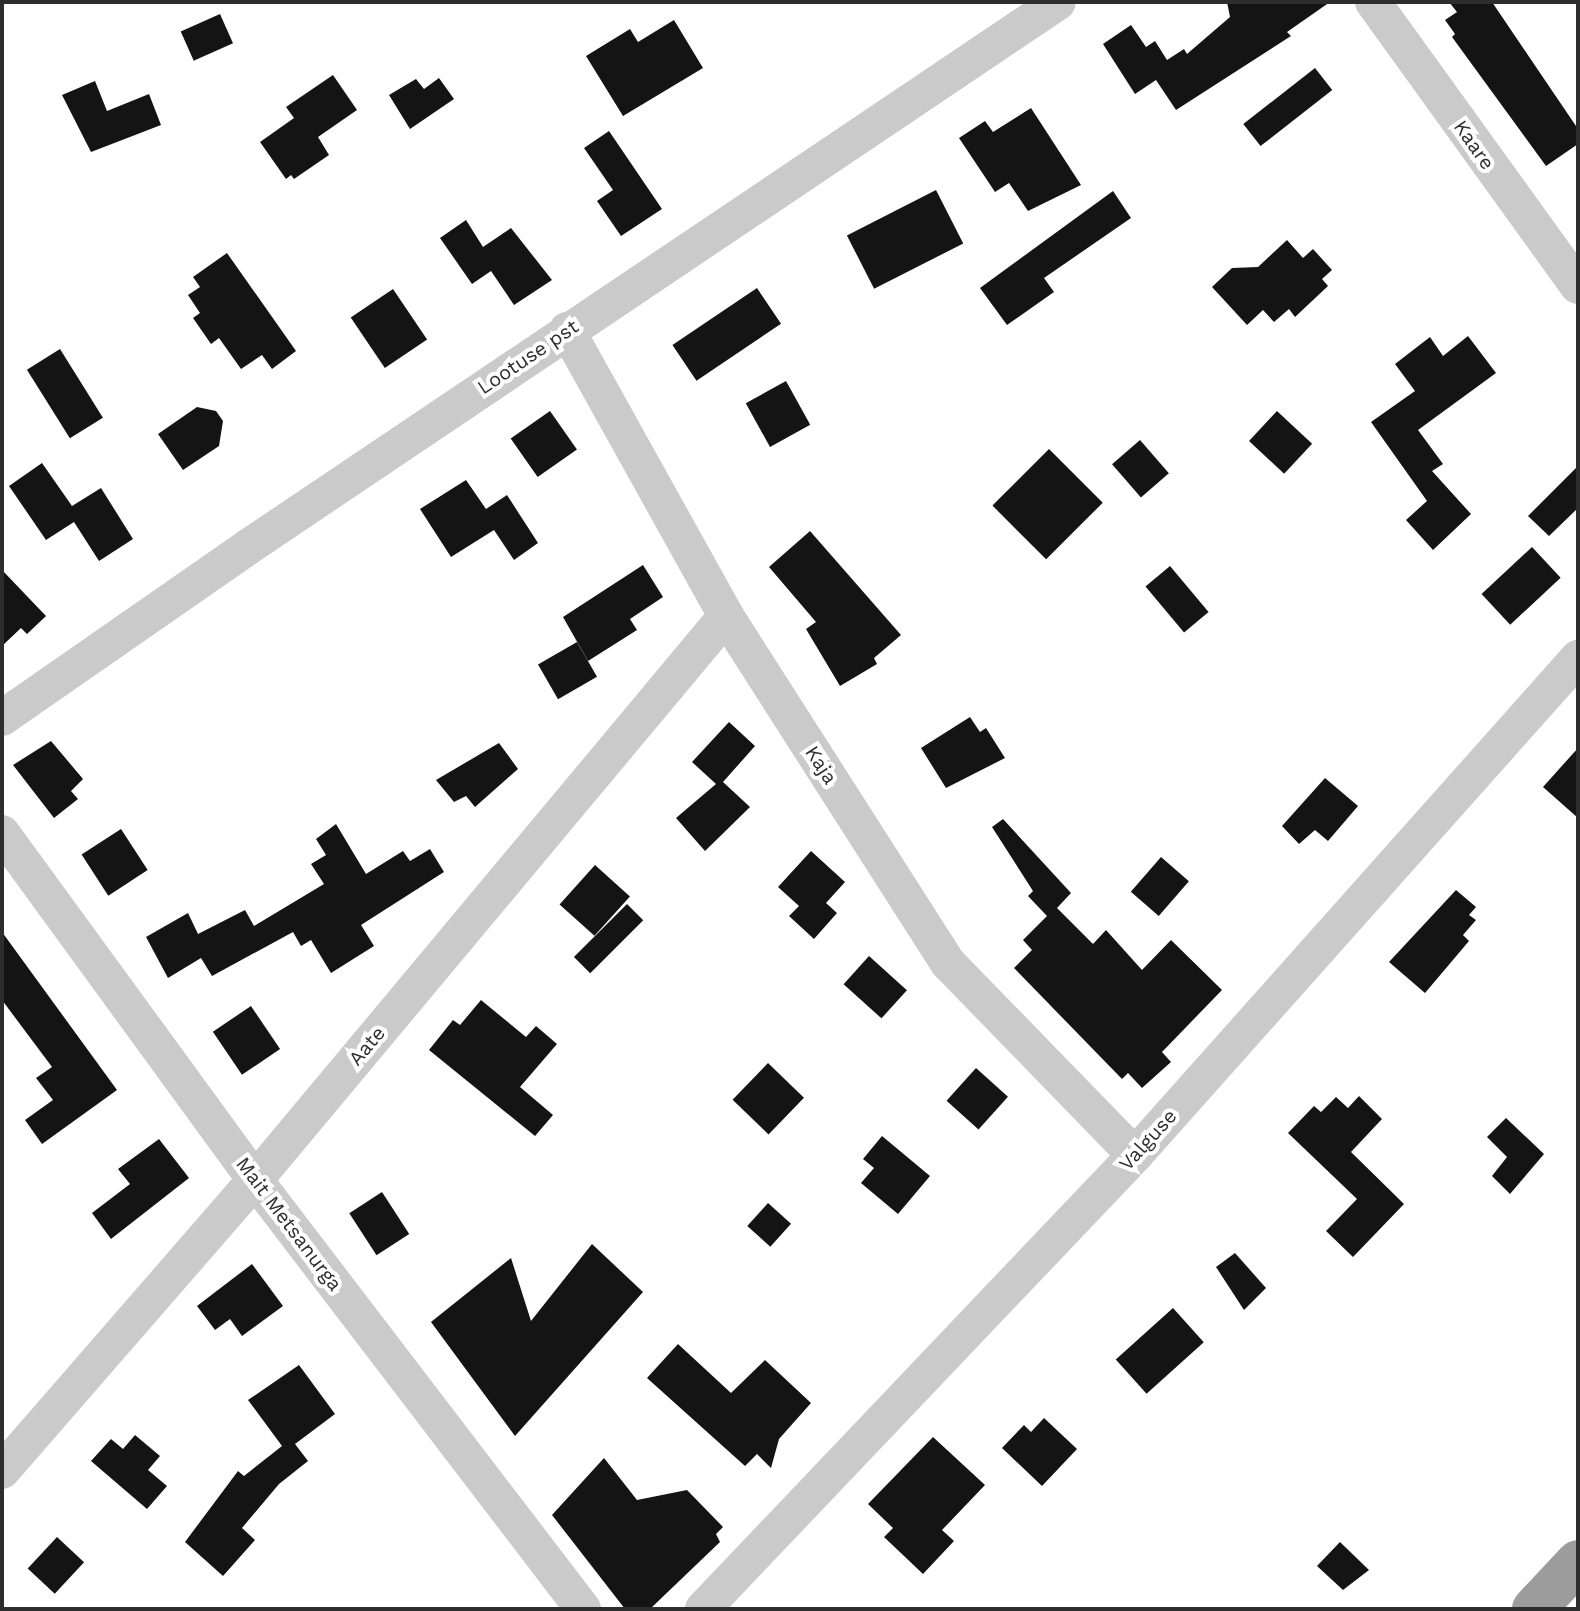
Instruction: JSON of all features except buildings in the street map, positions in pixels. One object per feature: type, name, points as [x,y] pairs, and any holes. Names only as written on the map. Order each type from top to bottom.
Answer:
[{"type":"highway","points":[[1534,1609],[1578,1562]]},
{"type":"street","name":"Lootuse pst","points":[[2,718],[567,330],[1058,2]]},
{"type":"street","name":"Kaare","points":[[1373,2],[1578,286]]},
{"type":"street","name":"Kaja","points":[[567,330],[726,616],[948,963],[1135,1155]]},
{"type":"street","name":"Aate","points":[[2,1471],[255,1180],[726,616]]},
{"type":"street","name":"Valguse","points":[[703,1609],[1135,1155],[1578,658]]},
{"type":"street","name":"Mait Metsanurga","points":[[2,833],[255,1180],[583,1609]]}]
